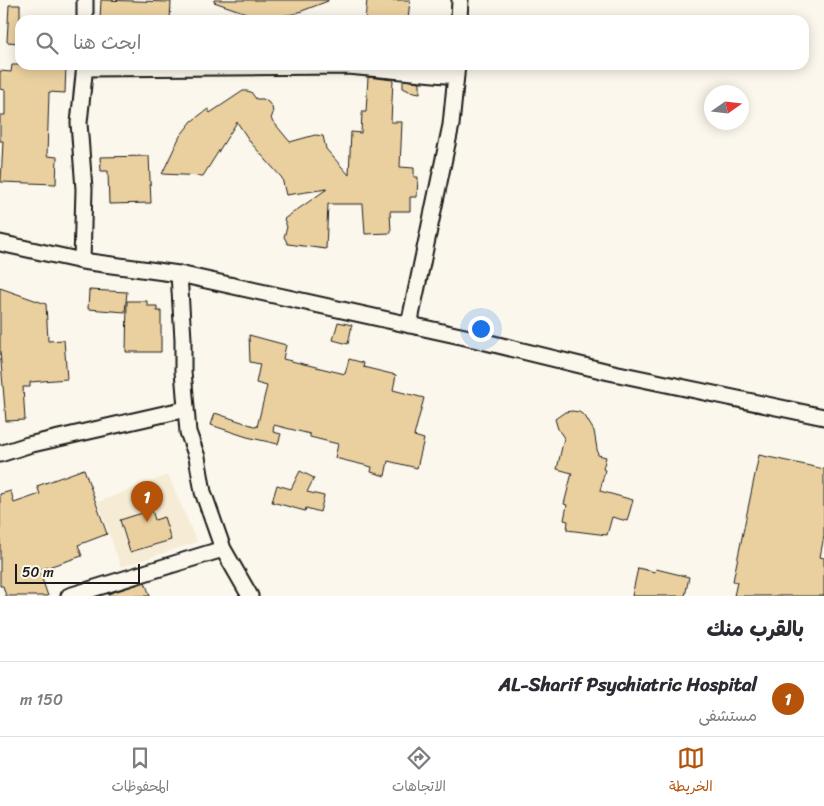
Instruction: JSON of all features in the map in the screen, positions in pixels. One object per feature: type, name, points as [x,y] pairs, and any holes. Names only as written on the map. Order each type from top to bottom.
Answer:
[{"type":"street","points":[[85,0],[85,15]]},
{"type":"street","points":[[459,15],[460,0]]},
{"type":"street","points":[[82,261],[84,189],[79,123],[84,70]]},
{"type":"street","points":[[409,325],[451,125],[457,70]]},
{"type":"street","points":[[0,243],[82,261],[180,274],[609,372],[824,417]]},
{"type":"street","points":[[180,274],[183,370],[188,432],[197,457],[204,492],[223,548],[250,596]]},
{"type":"street","points":[[0,454],[28,445],[186,409]]},
{"type":"street","points":[[76,595],[223,548]]},
{"type":"shaded area","points":[[168,475],[197,542],[121,567],[98,502]]},
{"type":"building","points":[[101,0],[171,2],[170,15],[100,15]]},
{"type":"building","points":[[214,0],[328,0],[287,15],[252,15],[214,2]]},
{"type":"building","points":[[367,0],[410,0],[408,15],[366,15]]},
{"type":"building","points":[[9,5],[20,5],[20,15],[15,15],[15,43],[7,42]]},
{"type":"building","points":[[12,65],[15,65],[15,70],[66,70],[65,93],[49,92],[47,156],[57,157],[56,184],[1,182],[3,141],[0,141],[0,115],[5,115],[5,90],[0,89],[0,71],[11,72]]},
{"type":"building","points":[[368,77],[393,80],[391,122],[402,122],[400,167],[414,168],[414,177],[418,177],[417,197],[410,197],[410,211],[390,211],[391,233],[365,234],[363,204],[328,204],[326,249],[288,244],[284,237],[287,227],[284,219],[327,189],[286,195],[282,178],[251,143],[237,122],[203,176],[162,174],[180,136],[192,121],[208,109],[210,113],[243,91],[247,91],[251,92],[256,99],[263,99],[268,102],[272,107],[271,119],[290,142],[315,135],[323,136],[326,149],[349,175],[351,132],[361,133],[362,112],[366,112]]},
{"type":"building","points":[[403,80],[420,82],[420,93],[403,88]]},
{"type":"building","points":[[149,156],[151,203],[109,204],[108,171],[101,171],[100,157]]},
{"type":"building","points":[[0,288],[46,304],[48,341],[64,340],[67,379],[30,382],[30,387],[23,387],[25,420],[6,421],[0,351]]},
{"type":"building","points":[[89,290],[127,292],[125,312],[88,309]]},
{"type":"building","points":[[127,301],[147,301],[147,306],[157,306],[157,311],[161,311],[161,352],[126,352]]},
{"type":"building","points":[[338,322],[352,325],[348,344],[333,340]]},
{"type":"building","points":[[249,335],[286,345],[283,359],[345,374],[349,359],[364,363],[363,367],[396,375],[393,390],[424,398],[414,436],[424,439],[417,468],[388,461],[385,476],[371,472],[372,467],[335,458],[338,444],[310,437],[310,434],[274,425],[273,432],[281,434],[278,444],[247,437],[211,425],[215,413],[257,427],[267,386],[256,383],[260,364],[250,362]]},
{"type":"building","points":[[565,412],[579,412],[585,416],[594,431],[598,455],[606,457],[600,491],[633,500],[627,521],[612,517],[607,535],[567,530],[568,521],[564,520],[567,505],[564,504],[572,473],[557,469],[564,438],[558,429],[555,419]]},
{"type":"building","points":[[759,455],[824,469],[824,536],[820,557],[824,558],[824,596],[734,596],[737,582],[733,581]]},
{"type":"building","points":[[84,469],[107,534],[78,545],[82,556],[39,570],[48,596],[6,596],[3,586],[0,586],[0,494],[11,491],[14,503],[40,494],[37,486]]},
{"type":"building","points":[[300,471],[314,478],[307,492],[324,496],[320,512],[306,508],[305,511],[272,502],[277,485],[291,489]]},
{"type":"building","points":[[152,510],[155,520],[164,517],[171,540],[130,552],[120,520]]},
{"type":"building","points":[[638,568],[655,572],[656,569],[689,577],[685,596],[632,596]]},
{"type":"building","points":[[145,582],[150,596],[109,596],[108,594]]},
{"type":"place","name":"AL-Sharif Psychiatric Hospital","points":[[147,522]]}]
